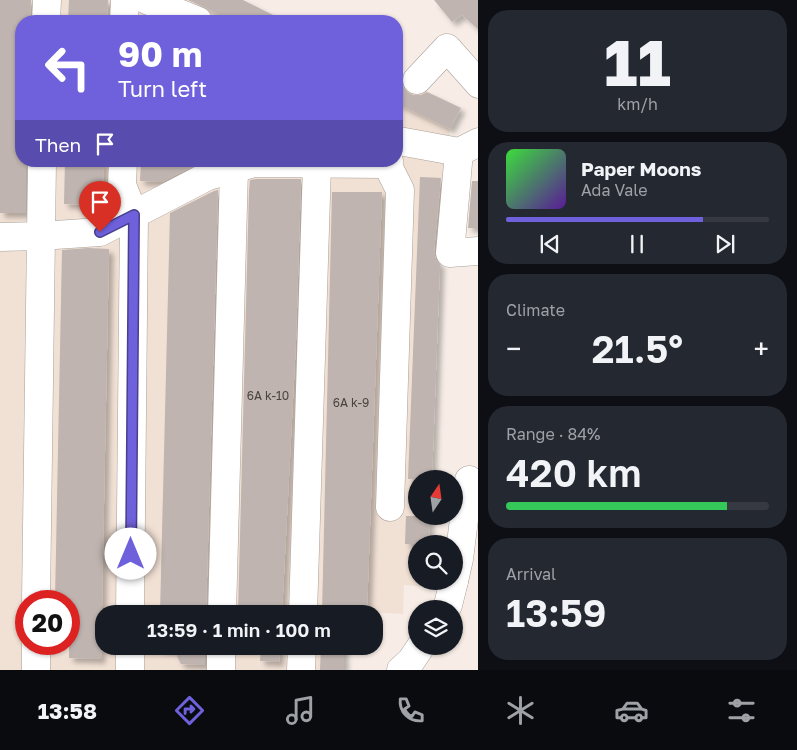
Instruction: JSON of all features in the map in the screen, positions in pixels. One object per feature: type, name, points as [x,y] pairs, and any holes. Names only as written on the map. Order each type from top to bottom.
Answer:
[{"type":"lane","points":[[46,15],[47,0]]},
{"type":"lane","points":[[124,15],[125,0]]},
{"type":"lane","points":[[147,0],[183,15]]},
{"type":"lane","points":[[417,80],[447,48],[478,84]]},
{"type":"lane","points":[[403,151],[469,147],[450,252],[478,251]]},
{"type":"lane","points":[[36,590],[42,167]]},
{"type":"lane","points":[[123,167],[122,185],[134,215],[130,605]]},
{"type":"lane","points":[[0,237],[100,232],[134,215],[208,168],[234,169],[241,167]]},
{"type":"lane","points":[[303,605],[317,167]]},
{"type":"lane","points":[[390,507],[400,190],[396,167]]},
{"type":"lane","points":[[222,605],[234,169]]},
{"type":"lane","points":[[461,535],[469,480]]},
{"type":"lane","points":[[36,655],[36,670]]},
{"type":"lane","points":[[130,655],[130,670]]},
{"type":"lane","points":[[220,670],[221,655]]},
{"type":"lane","points":[[302,655],[302,670]]},
{"type":"lane","points":[[401,670],[415,655]]},
{"type":"shaded area","points":[[0,0],[243,0],[273,15],[15,15],[15,167],[403,167],[403,79],[461,108],[450,129],[443,178],[432,470],[408,470],[408,525],[430,525],[429,535],[408,535],[408,585],[404,585],[403,614],[383,613],[383,605],[95,605],[95,655],[344,655],[344,670],[0,670]]},
{"type":"building","points":[[0,0],[31,0],[30,15],[15,15],[15,167],[26,167],[26,213],[0,213]]},
{"type":"building","points":[[69,0],[108,0],[107,15],[68,15]]},
{"type":"building","points":[[188,0],[243,0],[273,15],[219,15]]},
{"type":"building","points":[[434,0],[478,0],[478,29],[462,15],[452,22]]},
{"type":"building","points":[[403,86],[413,95],[421,95],[427,92],[461,108],[450,129],[403,106]]},
{"type":"building","points":[[65,167],[104,167],[103,205],[64,204]]},
{"type":"building","points":[[141,167],[190,167],[162,182],[140,181]]},
{"type":"building","points":[[420,177],[441,178],[434,252],[436,260],[440,264],[432,470],[408,470]]},
{"type":"building","points":[[301,179],[296,341],[282,605],[238,605],[250,180]]},
{"type":"building","points":[[472,181],[478,181],[478,228],[468,228]]},
{"type":"building","points":[[218,190],[206,605],[160,605],[170,213]]},
{"type":"building","points":[[332,192],[382,192],[367,605],[322,605]]},
{"type":"building","points":[[109,249],[102,605],[95,605],[95,655],[101,655],[101,659],[69,658],[69,655],[80,655],[80,590],[55,590],[62,250]]},
{"type":"building","points":[[406,516],[408,516],[408,525],[430,525],[429,535],[408,535],[408,544],[405,544]]},
{"type":"building","points":[[176,655],[205,655],[205,665],[181,664]]},
{"type":"building","points":[[260,655],[279,655],[279,662],[260,661]]},
{"type":"building","points":[[321,655],[344,655],[344,670],[320,670]]},
{"type":"route","points":[[100,232],[134,215],[131,554]]}]
